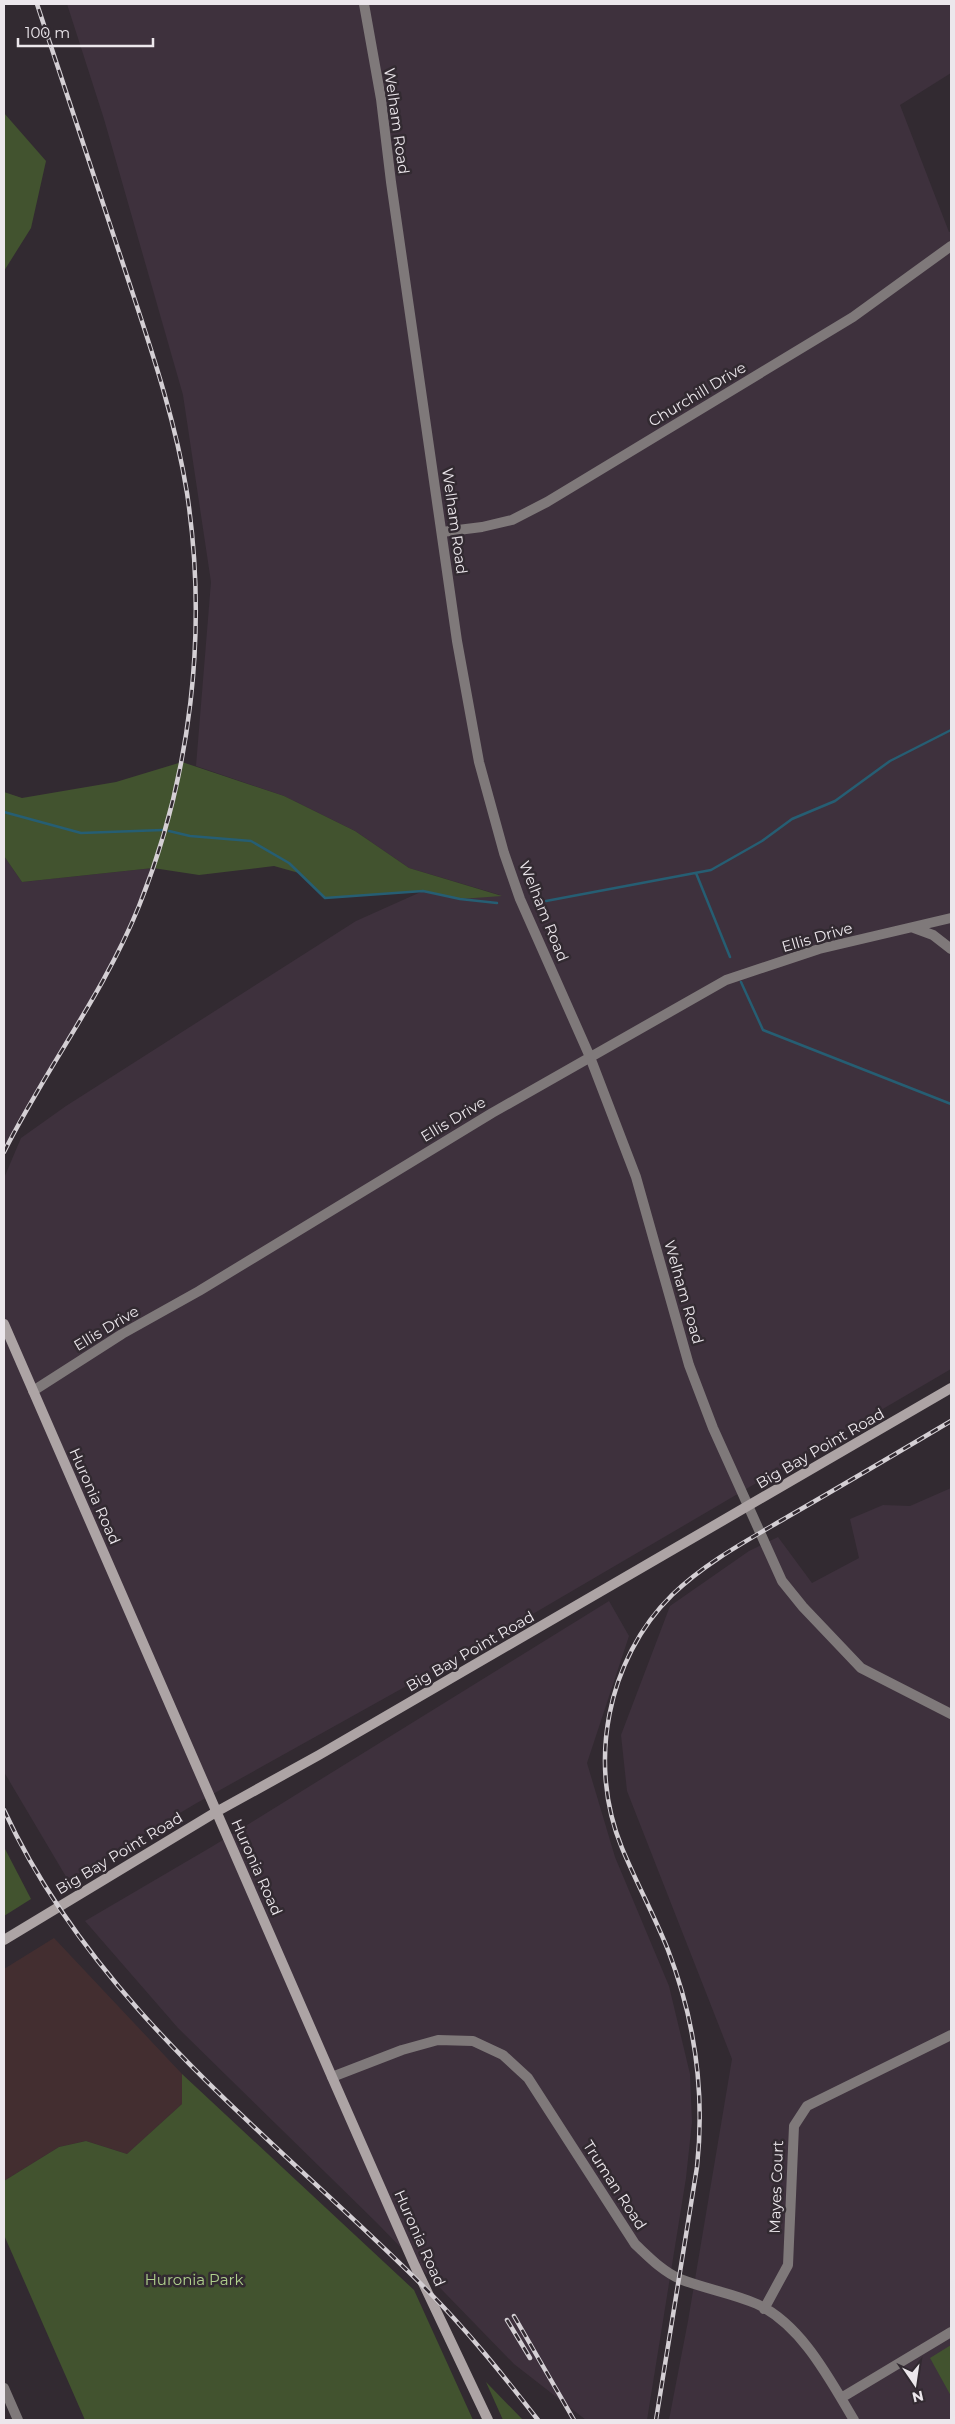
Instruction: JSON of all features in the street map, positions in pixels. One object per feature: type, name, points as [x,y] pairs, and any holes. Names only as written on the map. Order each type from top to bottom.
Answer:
[{"type":"main road","name":"Huronia Road","points":[[4,1324],[332,2078],[416,2266],[488,2420]]},
{"type":"main road","name":"Big Bay Point Road","points":[[4,1940],[216,1812],[319,1755],[951,1388]]},
{"type":"street","name":"Welham Road","points":[[364,4],[381,99],[390,182],[457,641],[479,762],[504,853],[520,899],[590,1058],[636,1177],[689,1365],[713,1428],[750,1506],[782,1581],[803,1607],[861,1668],[951,1714]]},
{"type":"street","name":"Churchill Drive","points":[[442,532],[482,527],[512,520],[547,502],[853,317],[951,246]]},
{"type":"street","name":"Ellis Drive","points":[[32,1391],[122,1334],[199,1291],[492,1113],[726,980],[819,950],[951,918]]},
{"type":"street","points":[[913,928],[933,935],[951,948]]},
{"type":"street","name":"Mayes Court","points":[[764,2309],[788,2265],[794,2126],[807,2106],[951,2035]]},
{"type":"street","name":"Truman Road","points":[[332,2078],[402,2050],[438,2040],[473,2040],[503,2055],[528,2078],[635,2244],[657,2265],[679,2278],[758,2304],[786,2323],[809,2350],[854,2420]]},
{"type":"street","points":[[841,2398],[951,2332]]},
{"type":"street","points":[[4,2388],[18,2420]]},
{"type":"shaded area","points":[[67,4],[951,4],[951,73],[900,105],[949,232],[951,231],[951,1369],[480,1645],[195,1804],[68,1880],[4,1772],[4,1178],[21,1138],[66,1106],[356,921],[423,891],[460,899],[500,895],[409,868],[355,831],[284,796],[196,766],[211,582],[183,395],[104,119]]},
{"type":"shaded area","points":[[4,856],[22,882],[153,868],[138,907],[108,973],[30,1101],[4,1152]]},
{"type":"shaded area","points":[[951,1488],[951,2420],[669,2420],[688,2321],[732,2059],[627,1791],[621,1735],[670,1606],[749,1551],[778,1537],[812,1583],[859,1558],[850,1519],[883,1505],[910,1506]]},
{"type":"shaded area","points":[[609,1601],[629,1636],[587,1763],[615,1857],[669,1986],[690,2074],[692,2122],[686,2178],[647,2420],[586,2420],[514,2364],[377,2223],[178,2028],[85,1921],[213,1846]]},
{"type":"shaded area","points":[[54,1938],[182,2074],[182,2104],[127,2154],[86,2141],[59,2147],[4,2181],[4,1969]]},
{"type":"green space","points":[[4,113],[46,161],[31,228],[4,271]]},
{"type":"green space","points":[[182,762],[284,796],[355,831],[409,868],[502,896],[460,899],[423,891],[325,898],[299,873],[274,866],[199,875],[153,868],[22,882],[4,856],[4,792],[22,798],[116,782]]},
{"type":"green space","points":[[4,1847],[31,1899],[4,1916]]},
{"type":"green space","name":"Huronia Park","points":[[182,2074],[414,2290],[473,2420],[85,2420],[4,2235],[4,2181],[59,2147],[86,2141],[127,2154],[182,2104]]},
{"type":"green space","points":[[951,2345],[951,2396],[930,2358]]},
{"type":"green space","points":[[486,2382],[523,2420],[503,2420]]},
{"type":"waterway","points":[[546,901],[711,870],[762,841],[792,819],[835,801],[890,761],[951,730]]},
{"type":"waterway","points":[[4,812],[81,833],[163,830]]},
{"type":"waterway","points":[[169,831],[190,836],[251,841],[289,863],[325,898],[423,891],[460,899],[497,903]]},
{"type":"waterway","points":[[696,873],[730,957]]},
{"type":"waterway","points":[[741,982],[763,1030],[951,1104]]},
{"type":"railway","points":[[4,1152],[20,1121],[92,1000],[125,938],[139,906],[157,857],[183,755],[195,650],[196,598],[193,545],[187,493],[176,436],[152,353],[37,4]]},
{"type":"railway","points":[[656,2420],[697,2167],[700,2112],[696,2057],[685,2003],[677,1976],[663,1937],[622,1848],[611,1816],[606,1782],[605,1748],[610,1714],[618,1681],[632,1650],[650,1621],[672,1595],[699,1572],[743,1543],[951,1421]]},
{"type":"railway","points":[[4,1810],[42,1881],[87,1947],[138,2009],[193,2068],[426,2289],[456,2320],[538,2420]]},
{"type":"railway","points":[[514,2316],[574,2420]]},
{"type":"railway","points":[[507,2320],[530,2358]]}]
